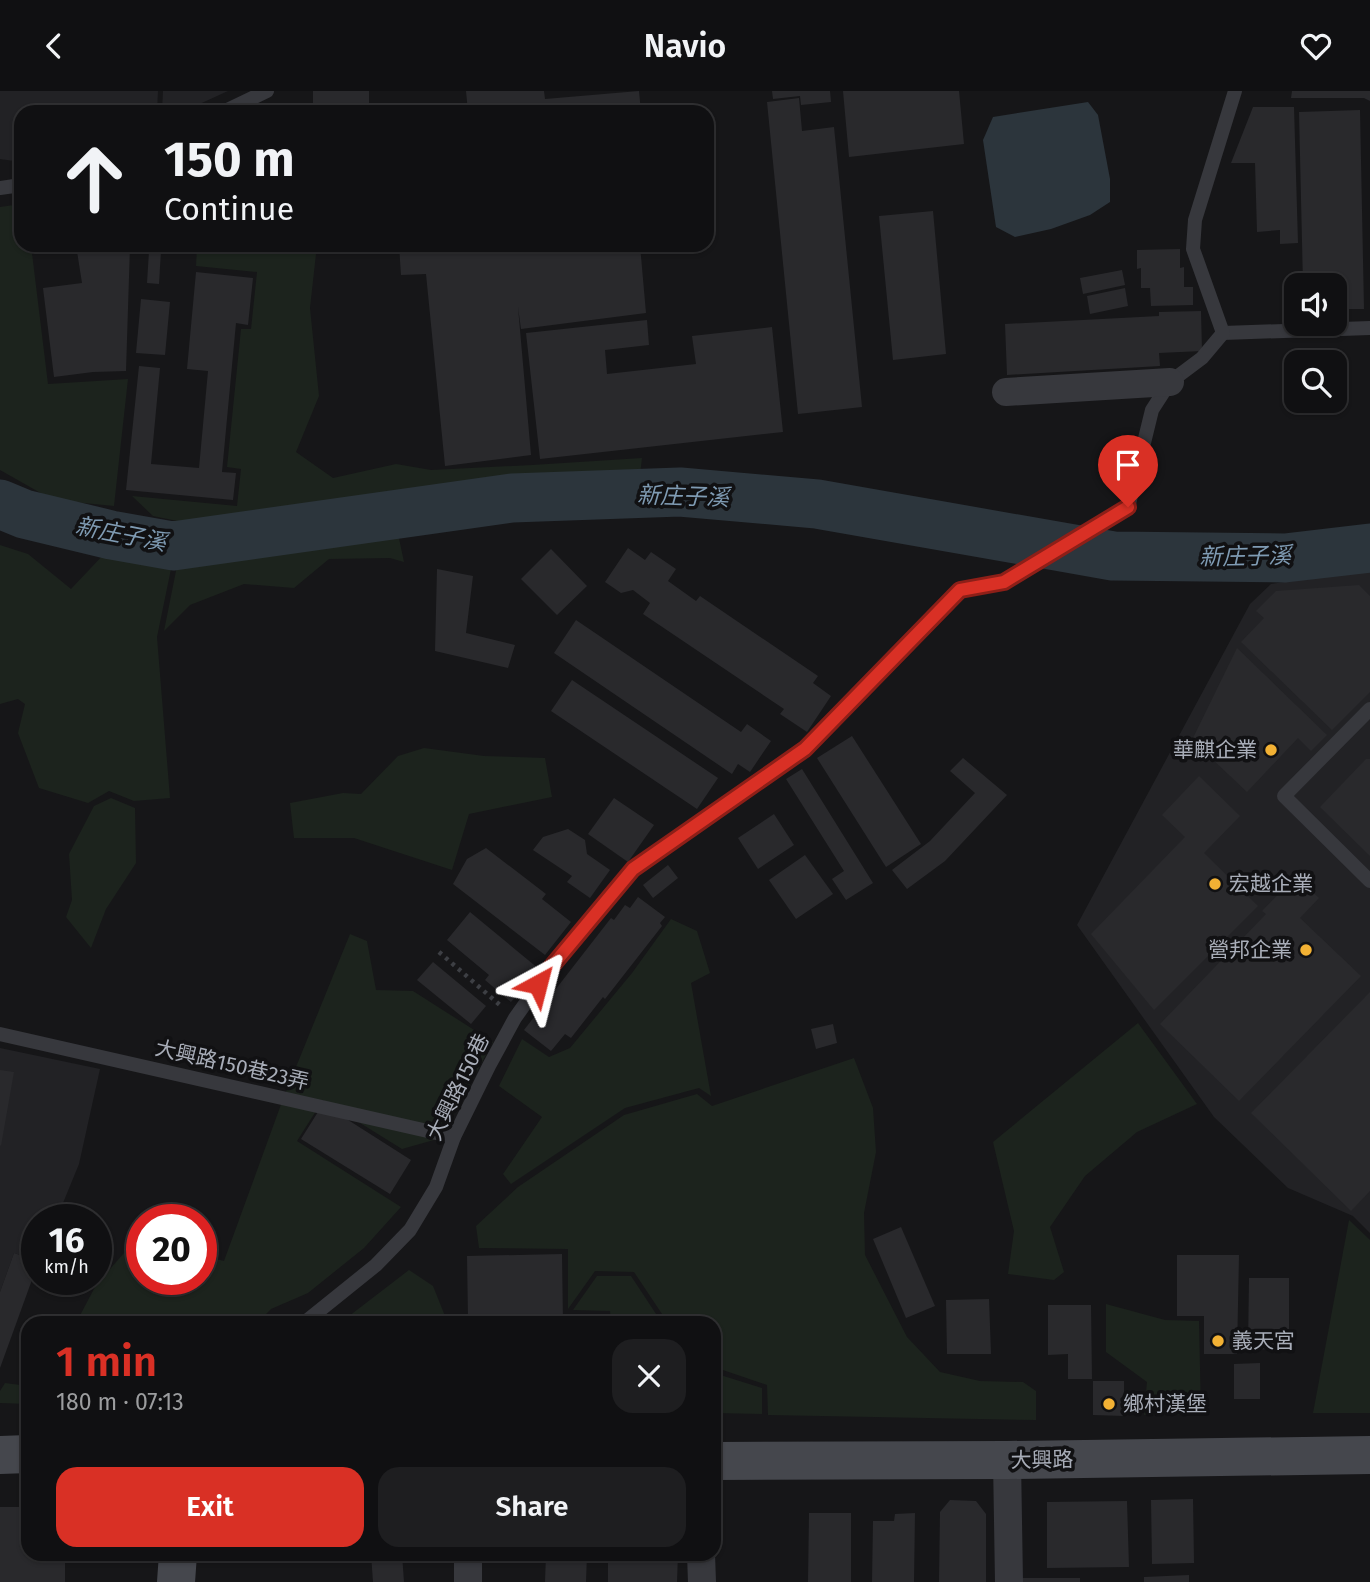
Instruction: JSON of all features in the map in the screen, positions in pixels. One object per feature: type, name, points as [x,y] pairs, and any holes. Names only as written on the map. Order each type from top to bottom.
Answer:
[{"type":"street","points":[[1006,392],[1170,382]]},
{"type":"street","points":[[0,1455],[21,1454]]},
{"type":"street","name":"大興路","points":[[721,1461],[1370,1455]]},
{"type":"street","points":[[1007,1460],[1009,1582]]},
{"type":"street","points":[[176,1582],[178,1561]]},
{"type":"street","points":[[468,1561],[468,1582]]},
{"type":"street","points":[[701,1561],[702,1582]]},
{"type":"lane","points":[[238,105],[267,91]]},
{"type":"lane","points":[[1223,333],[1193,249],[1195,220],[1235,91]]},
{"type":"lane","points":[[1170,382],[1202,358],[1223,333],[1370,328]]},
{"type":"lane","name":"大興路150巷","points":[[313,1316],[376,1265],[410,1230],[436,1187],[454,1137],[524,1003],[633,869],[805,749],[960,590],[1004,582],[1128,507],[1152,410],[1170,382]]},
{"type":"lane","points":[[1365,714],[1284,796],[1370,881]]},
{"type":"lane","name":"大興路150巷23弄","points":[[0,1034],[454,1137]]},
{"type":"path","points":[[439,952],[491,997]]},
{"type":"shaded area","points":[[0,91],[158,91],[157,105],[14,105],[14,161],[0,159]]},
{"type":"shaded area","points":[[163,91],[228,91],[197,105],[162,105]]},
{"type":"shaded area","points":[[1088,102],[1098,115],[1110,179],[1110,202],[1090,215],[1051,229],[1015,237],[996,227],[983,140],[993,117]]},
{"type":"shaded area","points":[[14,205],[14,252],[32,252],[48,384],[128,379],[114,506],[53,500],[0,470],[0,207]]},
{"type":"shaded area","points":[[197,252],[316,252],[310,308],[319,396],[296,452],[333,478],[396,464],[431,470],[642,458],[640,475],[437,490],[296,517],[241,523],[187,523],[153,516],[132,496],[237,506],[241,469],[227,467],[241,329],[251,329],[257,272],[196,266]]},
{"type":"shaded area","points":[[397,529],[404,562],[390,558],[329,559],[294,588],[244,584],[190,605],[164,631],[178,561],[329,542]]},
{"type":"shaded area","points":[[0,545],[28,554],[71,589],[107,551],[171,569],[157,637],[170,798],[134,801],[109,791],[88,803],[39,788],[18,733],[25,704],[18,699],[0,704]]},
{"type":"shaded area","points":[[1370,569],[1370,1233],[1353,1216],[1288,1188],[1214,1117],[1077,925],[1250,604],[1271,584]]},
{"type":"shaded area","points":[[424,748],[484,756],[545,758],[552,797],[469,814],[452,870],[354,838],[294,838],[290,803],[343,793],[361,794],[398,756]]},
{"type":"shaded area","points":[[111,798],[135,808],[136,863],[106,909],[91,948],[66,917],[72,900],[69,854],[94,806]]},
{"type":"shaded area","points":[[671,919],[697,931],[710,973],[691,983],[711,1096],[699,1088],[625,1108],[511,1184],[503,1174],[542,1117],[499,1086],[522,1039],[549,1057],[570,1048],[632,973]]},
{"type":"shaded area","points":[[350,934],[367,941],[376,990],[413,991],[493,1042],[441,1138],[402,1149],[323,1100],[297,1141],[401,1207],[364,1248],[308,1293],[271,1309],[264,1316],[80,1316],[91,1295],[112,1295],[112,1267],[126,1251],[126,1295],[217,1295],[217,1259],[224,1261],[283,1099]]},
{"type":"shaded area","points":[[1138,1023],[1197,1104],[1137,1132],[1085,1176],[1050,1227],[1064,1272],[1054,1280],[1008,1274],[1014,1231],[993,1142]]},
{"type":"shaded area","points":[[0,1048],[100,1069],[79,1164],[63,1204],[21,1204],[21,1255],[14,1253],[0,1292]]},
{"type":"shaded area","points":[[854,1058],[873,1108],[876,1152],[864,1213],[865,1255],[907,1337],[940,1372],[980,1381],[1023,1382],[1036,1391],[1036,1420],[768,1415],[767,1385],[721,1369],[721,1316],[663,1316],[634,1272],[595,1271],[568,1309],[568,1249],[479,1248],[476,1226],[518,1187],[624,1115],[697,1094],[712,1106]]},
{"type":"shaded area","points":[[1349,1220],[1370,1240],[1370,1413],[1313,1413]]},
{"type":"shaded area","points":[[409,1270],[433,1286],[445,1316],[349,1316]]},
{"type":"shaded area","points":[[597,1276],[631,1276],[657,1316],[610,1316],[610,1311],[573,1310]]},
{"type":"shaded area","points":[[1106,1304],[1165,1320],[1199,1321],[1201,1414],[1144,1415],[1147,1382],[1106,1352]]},
{"type":"shaded area","points":[[721,1375],[762,1388],[762,1414],[721,1413]]},
{"type":"shaded area","points":[[5,1383],[21,1385],[21,1404],[0,1403],[0,1391]]},
{"type":"building","points":[[313,91],[369,91],[369,105],[313,105]]},
{"type":"building","points":[[466,91],[544,91],[545,99],[639,91],[640,105],[467,105]]},
{"type":"building","points":[[772,91],[830,91],[831,102],[801,105],[800,96],[773,99]]},
{"type":"building","points":[[843,91],[959,91],[964,144],[849,157]]},
{"type":"building","points":[[1292,91],[1370,91],[1370,101],[1364,98],[1291,98]]},
{"type":"building","points":[[799,98],[802,131],[834,127],[862,407],[798,414],[767,102]]},
{"type":"building","points":[[1253,107],[1294,107],[1298,243],[1280,244],[1280,230],[1257,232],[1255,163],[1231,163]]},
{"type":"building","points":[[1360,110],[1364,309],[1347,309],[1347,273],[1303,273],[1299,112]]},
{"type":"building","points":[[933,211],[946,354],[893,360],[879,216]]},
{"type":"building","points":[[1180,249],[1184,287],[1193,287],[1193,305],[1151,306],[1150,288],[1141,288],[1137,250]]},
{"type":"building","points":[[77,252],[130,252],[126,371],[54,377],[43,288],[82,283]]},
{"type":"building","points":[[149,252],[161,252],[159,284],[147,283]]},
{"type":"building","points":[[399,252],[641,252],[646,313],[521,329],[518,307],[531,455],[445,466],[426,274],[401,275]]},
{"type":"building","points":[[1122,270],[1125,285],[1083,294],[1080,278]]},
{"type":"building","points":[[196,272],[253,278],[248,325],[236,323],[222,472],[236,473],[233,500],[126,490],[139,366],[160,368],[151,464],[199,468],[208,371],[187,369]]},
{"type":"building","points":[[1125,288],[1128,306],[1090,314],[1087,296]]},
{"type":"building","points":[[141,299],[170,302],[165,355],[136,353]]},
{"type":"building","points":[[1201,311],[1202,351],[1159,353],[1160,366],[1007,375],[1005,324],[1159,316],[1159,312]]},
{"type":"building","points":[[647,320],[649,345],[605,350],[607,374],[696,364],[692,336],[772,327],[783,432],[540,459],[526,333]]},
{"type":"building","points":[[628,548],[645,560],[651,552],[676,569],[668,581],[696,601],[700,596],[818,676],[813,683],[831,696],[807,732],[780,714],[784,709],[643,614],[650,603],[633,590],[621,593],[605,582]]},
{"type":"building","points":[[551,549],[587,586],[557,615],[521,579]]},
{"type":"building","points":[[437,569],[473,576],[466,633],[515,645],[508,668],[435,651]]},
{"type":"building","points":[[1359,585],[1370,596],[1370,692],[1332,730],[1241,642],[1264,618],[1256,611],[1276,591]]},
{"type":"building","points":[[576,620],[741,732],[747,724],[771,741],[750,772],[738,764],[732,774],[554,653]]},
{"type":"building","points":[[1237,648],[1327,735],[1311,751],[1298,738],[1247,792],[1192,740]]},
{"type":"building","points":[[572,680],[718,778],[697,809],[551,711]]},
{"type":"building","points":[[852,736],[921,844],[886,867],[817,758]]},
{"type":"building","points":[[963,758],[1007,795],[945,861],[907,889],[892,870],[930,841],[975,793],[950,771]]},
{"type":"building","points":[[1366,759],[1370,759],[1370,856],[1320,807]]},
{"type":"building","points":[[802,769],[873,883],[846,900],[832,879],[844,871],[786,779]]},
{"type":"building","points":[[1199,776],[1240,816],[1204,853],[1258,906],[1154,1010],[1091,934],[1185,837],[1162,815]]},
{"type":"building","points":[[614,798],[654,825],[628,862],[588,834]]},
{"type":"building","points":[[774,814],[794,845],[758,869],[738,838]]},
{"type":"building","points":[[568,829],[585,840],[587,854],[610,870],[590,898],[567,882],[572,876],[533,850],[543,837]]},
{"type":"building","points":[[486,848],[546,894],[542,899],[571,922],[545,955],[453,884],[467,859]]},
{"type":"building","points":[[805,855],[833,894],[796,919],[769,880]]},
{"type":"building","points":[[668,865],[678,878],[653,898],[643,885]]},
{"type":"building","points":[[1296,876],[1319,898],[1300,918],[1361,976],[1239,1101],[1160,1024],[1266,914],[1262,911]]},
{"type":"building","points":[[638,897],[665,917],[660,923],[662,926],[571,1038],[565,1034],[551,1051],[524,1030],[611,918],[614,920],[625,905],[630,908]]},
{"type":"building","points":[[470,912],[539,969],[511,1002],[485,980],[489,975],[447,940]]},
{"type":"building","points":[[433,962],[486,1006],[471,1024],[417,980]]},
{"type":"building","points":[[1370,992],[1370,1191],[1351,1211],[1251,1113]]},
{"type":"building","points":[[833,1024],[837,1043],[816,1049],[811,1029]]},
{"type":"building","points":[[0,1070],[14,1072],[1,1146],[0,1145]]},
{"type":"building","points":[[323,1104],[411,1160],[390,1194],[301,1139]]},
{"type":"building","points":[[901,1227],[935,1306],[906,1318],[873,1239]]},
{"type":"building","points":[[14,1253],[21,1255],[21,1295],[26,1295],[0,1368],[0,1292]]},
{"type":"building","points":[[562,1254],[563,1316],[468,1316],[467,1256]]},
{"type":"building","points":[[1177,1255],[1239,1255],[1237,1354],[1204,1354],[1204,1316],[1177,1316]]},
{"type":"building","points":[[1249,1278],[1289,1278],[1289,1350],[1248,1349]]},
{"type":"building","points":[[989,1299],[991,1354],[947,1354],[946,1300]]},
{"type":"building","points":[[1048,1305],[1091,1305],[1092,1379],[1068,1379],[1068,1354],[1048,1355]]},
{"type":"building","points":[[1260,1363],[1260,1399],[1234,1399],[1234,1364]]},
{"type":"building","points":[[1093,1381],[1124,1381],[1124,1416],[1093,1415]]},
{"type":"building","points":[[1193,1499],[1194,1563],[1152,1564],[1151,1500]]},
{"type":"building","points":[[950,1500],[976,1501],[986,1514],[986,1582],[939,1582],[940,1512]]},
{"type":"building","points":[[1127,1501],[1129,1567],[1047,1568],[1047,1502]]},
{"type":"building","points":[[0,1507],[21,1507],[21,1561],[65,1561],[65,1582],[0,1582]]},
{"type":"building","points":[[809,1513],[851,1513],[851,1582],[808,1582]]},
{"type":"building","points":[[915,1513],[914,1582],[872,1582],[873,1521],[894,1521],[895,1514]]},
{"type":"building","points":[[372,1561],[402,1561],[404,1582],[373,1582]]},
{"type":"building","points":[[546,1561],[587,1561],[586,1582],[545,1582]]},
{"type":"building","points":[[608,1561],[678,1561],[677,1582],[608,1582]]},
{"type":"building","points":[[1189,1575],[1189,1582],[1144,1582],[1144,1577]]},
{"type":"building","points":[[1022,1578],[1080,1578],[1080,1582],[1022,1582]]},
{"type":"waterway","name":"新庄子溪","points":[[0,504],[24,514],[111,535],[173,546],[512,498],[680,492],[817,504],[1113,556],[1285,558],[1370,548]]},
{"type":"place","name":"華麒企業","points":[[1271,750]]},
{"type":"place","name":"宏越企業","points":[[1215,884]]},
{"type":"place","name":"營邦企業","points":[[1306,950]]},
{"type":"place","name":"義天宮","points":[[1218,1341]]},
{"type":"place","name":"鄉村漢堡","points":[[1109,1404]]},
{"type":"route","points":[[538,984],[633,869],[805,749],[960,590],[1004,582],[1128,507]]}]
